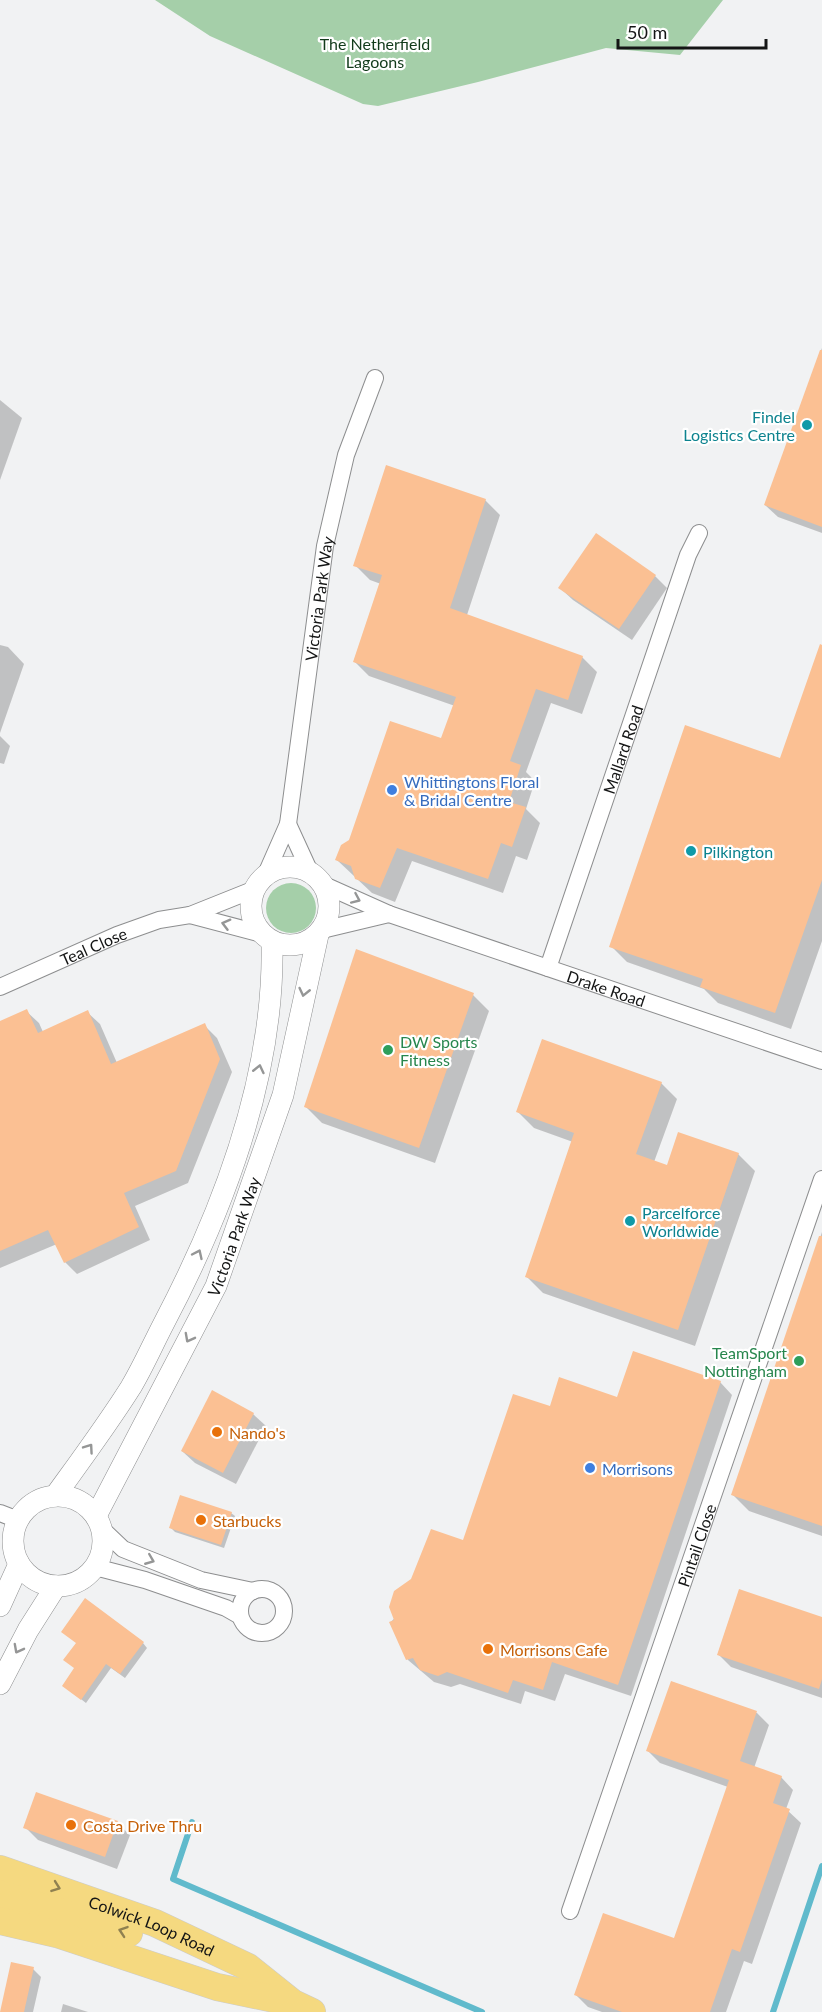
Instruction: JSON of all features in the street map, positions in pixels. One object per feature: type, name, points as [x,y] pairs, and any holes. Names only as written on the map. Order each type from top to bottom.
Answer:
[{"type":"main road","name":"Colwick Loop Road","points":[[0,1869],[155,1923],[249,1967],[302,2007]]},
{"type":"main road","points":[[0,1894],[80,1916],[156,1942],[302,2007]]},
{"type":"main road","name":"Colwick Loop Road","points":[[0,1921],[57,1934],[217,1987],[302,2007]]},
{"type":"street","name":"Victoria Park Way","points":[[261,881],[288,824],[325,546],[346,455],[375,378]]},
{"type":"street","name":"Mallard Road","points":[[548,968],[688,555],[699,533]]},
{"type":"street","points":[[288,824],[329,904],[329,913],[320,933]]},
{"type":"street","points":[[316,878],[295,867],[281,867],[261,881],[250,909],[254,923],[267,938],[287,946],[303,944],[320,933],[389,914]]},
{"type":"street","name":"Drake Road","points":[[316,878],[389,914],[822,1061]]},
{"type":"street","name":"Teal Close","points":[[0,987],[117,935],[159,920],[190,915],[261,881]]},
{"type":"street","name":"Teal Close","points":[[190,915],[267,938]]},
{"type":"street","name":"Victoria Park Way","points":[[95,1567],[103,1549],[99,1523],[216,1286],[277,1115],[320,933]]},
{"type":"street","name":"Victoria Park Way","points":[[55,1496],[131,1386],[206,1236],[243,1135],[267,1034],[272,999],[267,938]]},
{"type":"street","name":"Pintail Close","points":[[570,1911],[822,1179]]},
{"type":"street","points":[[55,1496],[78,1501],[123,1549],[201,1580],[253,1591],[261,1589],[276,1594],[283,1607],[283,1618],[273,1629],[260,1632],[250,1629],[240,1616],[226,1608],[145,1580],[95,1567],[87,1576],[72,1584],[56,1586],[35,1579],[19,1564],[9,1516],[55,1496]]},
{"type":"street","points":[[0,1606],[19,1564]]},
{"type":"street","points":[[0,1684],[28,1630],[56,1586]]},
{"type":"street","points":[[240,1616],[242,1601],[253,1591]]},
{"type":"green space","name":"The Netherfield Lagoons","points":[[155,0],[723,0],[680,55],[606,48],[378,106],[363,104],[210,36]]},
{"type":"green space","points":[[291,883],[309,890],[316,908],[309,926],[291,933],[273,926],[266,908],[273,890]]},
{"type":"building","name":"Findel Logistics Centre","points":[[820,350],[822,350],[822,527],[764,505]]},
{"type":"building","points":[[386,465],[486,499],[450,608],[583,656],[568,700],[536,689],[510,761],[521,765],[509,802],[526,807],[512,847],[501,843],[488,879],[397,848],[380,888],[355,879],[351,866],[335,860],[341,845],[349,840],[390,721],[441,738],[456,697],[353,662],[382,575],[353,566]]},
{"type":"building","points":[[596,533],[656,575],[619,629],[558,588]]},
{"type":"building","points":[[820,644],[822,645],[822,880],[775,1013],[700,987],[703,979],[609,947],[685,725],[780,758]]},
{"type":"building","name":"DW Sports Fitness","points":[[356,949],[474,993],[419,1148],[304,1107]]},
{"type":"building","points":[[27,1009],[38,1033],[88,1010],[111,1064],[205,1023],[220,1059],[176,1171],[124,1193],[139,1227],[64,1263],[48,1230],[0,1251],[0,1021]]},
{"type":"building","name":"Parcelforce Worldwide","points":[[542,1039],[662,1082],[636,1154],[667,1165],[678,1132],[739,1153],[678,1330],[525,1277],[574,1133],[516,1112]]},
{"type":"building","name":"TeamSport Nottingham","points":[[819,1236],[822,1236],[822,1526],[731,1495]]},
{"type":"building","name":"Morrisons","points":[[633,1351],[721,1381],[618,1685],[552,1662],[543,1690],[513,1680],[508,1693],[447,1672],[438,1676],[420,1670],[413,1658],[406,1660],[389,1622],[394,1620],[389,1607],[394,1591],[411,1579],[431,1529],[463,1540],[513,1394],[550,1406],[559,1377],[617,1397]]},
{"type":"building","name":"Nando's","points":[[212,1390],[254,1413],[223,1473],[181,1451]]},
{"type":"building","name":"Starbucks","points":[[180,1495],[232,1512],[221,1545],[169,1528]]},
{"type":"building","points":[[739,1589],[822,1617],[822,1679],[819,1689],[717,1655]]},
{"type":"building","points":[[85,1598],[144,1642],[120,1674],[106,1664],[81,1700],[62,1686],[74,1668],[63,1660],[76,1643],[61,1632]]},
{"type":"building","points":[[671,1681],[757,1711],[740,1761],[782,1776],[773,1803],[790,1809],[740,1952],[732,1949],[710,2012],[622,2012],[574,1995],[603,1913],[674,1938],[729,1780],[646,1751]]},
{"type":"building","name":"Costa Drive Thru","points":[[36,1792],[118,1821],[105,1857],[23,1828]]},
{"type":"building","points":[[11,1962],[34,1967],[24,2012],[0,2012]]},
{"type":"waterway","points":[[192,1822],[173,1879],[482,2012]]},
{"type":"waterway","points":[[773,2012],[822,1866]]},
{"type":"place","name":"Findel Logistics Centre","points":[[807,425]]},
{"type":"place","name":"Whittingtons Floral & Bridal Centre","points":[[392,790]]},
{"type":"place","name":"Pilkington","points":[[691,851]]},
{"type":"place","name":"DW Sports Fitness","points":[[388,1050]]},
{"type":"place","name":"Parcelforce Worldwide","points":[[630,1221]]},
{"type":"place","name":"TeamSport Nottingham","points":[[799,1361]]},
{"type":"place","name":"Nando's","points":[[217,1432]]},
{"type":"place","name":"Morrisons","points":[[590,1468]]},
{"type":"place","name":"Starbucks","points":[[201,1520]]},
{"type":"place","name":"Morrisons Cafe","points":[[488,1649]]},
{"type":"place","name":"Costa Drive Thru","points":[[71,1825]]}]
